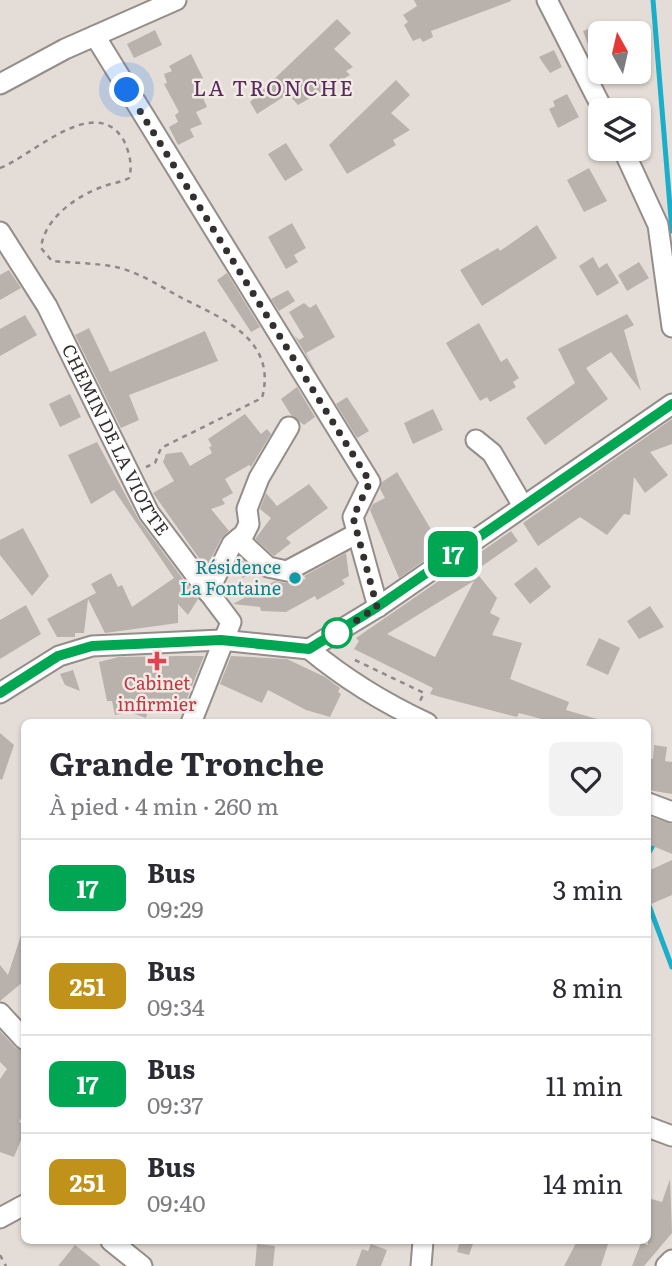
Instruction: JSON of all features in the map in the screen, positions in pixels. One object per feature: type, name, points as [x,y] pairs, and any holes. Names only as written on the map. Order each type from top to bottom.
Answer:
[{"type":"street","points":[[547,0],[597,98]]},
{"type":"street","points":[[0,84],[171,1]]},
{"type":"street","points":[[95,36],[370,482],[353,517],[377,607]]},
{"type":"street","points":[[628,161],[657,225],[672,327]]},
{"type":"street","name":"CHEMIN DE LA VIOTTE","points":[[0,232],[47,306],[149,513],[231,622],[221,640]]},
{"type":"street","points":[[309,649],[377,607],[672,404]]},
{"type":"street","points":[[208,592],[232,544],[249,524],[247,509],[258,478],[289,427]]},
{"type":"street","points":[[476,440],[492,453],[523,506]]},
{"type":"street","points":[[238,539],[268,568],[286,571],[356,534]]},
{"type":"street","points":[[192,719],[221,640]]},
{"type":"street","points":[[0,693],[58,656],[92,646],[221,640],[309,649],[336,672],[418,719]]},
{"type":"street","points":[[651,804],[672,812]]},
{"type":"street","points":[[0,1013],[21,1036]]},
{"type":"street","points":[[651,1128],[672,1136]]},
{"type":"street","points":[[0,1218],[21,1207]]},
{"type":"street","points":[[115,1244],[142,1266]]},
{"type":"street","points":[[421,1266],[423,1244]]},
{"type":"street","points":[[666,1266],[672,1260]]},
{"type":"path","points":[[0,168],[61,131],[80,125],[106,124],[115,129],[125,142],[130,162],[129,178],[87,193],[62,212],[50,224],[41,248],[52,261],[118,268],[163,287],[219,315],[243,332],[256,349],[265,373],[262,398],[160,448],[155,463],[130,474]]},
{"type":"path","points":[[355,660],[424,692],[420,719]]},
{"type":"path","points":[[0,1255],[6,1266]]},
{"type":"building","points":[[414,0],[511,1],[431,31],[433,37],[423,42],[420,38],[413,41],[404,25],[408,22],[403,15],[417,6]]},
{"type":"building","points":[[337,19],[351,33],[334,49],[353,67],[346,71],[350,75],[298,105],[288,94],[257,114],[250,102]]},
{"type":"building","points":[[588,29],[588,44],[583,31]]},
{"type":"building","points":[[155,30],[162,45],[134,58],[127,44]]},
{"type":"building","points":[[554,50],[562,67],[550,73],[539,57]]},
{"type":"building","points":[[191,54],[203,78],[196,82],[207,107],[196,112],[202,124],[190,129],[194,137],[178,145],[169,127],[178,122],[175,115],[179,112],[164,84],[167,83],[164,74],[172,71],[169,66]]},
{"type":"building","points":[[396,80],[410,95],[391,113],[410,130],[393,140],[396,145],[347,174],[329,145]]},
{"type":"building","points":[[567,94],[579,117],[558,128],[549,109],[555,106],[553,101]]},
{"type":"building","points":[[286,143],[303,170],[285,181],[268,154]]},
{"type":"building","points":[[589,168],[607,201],[584,212],[567,180]]},
{"type":"building","points":[[292,223],[306,248],[294,255],[298,262],[286,269],[268,237]]},
{"type":"building","points":[[537,225],[557,258],[482,306],[460,270],[498,248],[500,251]]},
{"type":"building","points":[[593,257],[599,268],[607,263],[619,283],[597,296],[579,266]]},
{"type":"building","points":[[639,262],[649,278],[627,291],[618,275]]},
{"type":"building","points":[[9,270],[21,288],[0,300],[0,275]]},
{"type":"building","points":[[227,273],[260,327],[251,332],[217,280]]},
{"type":"building","points":[[288,290],[295,301],[279,311],[271,299]]},
{"type":"building","points":[[304,303],[310,308],[316,304],[335,337],[306,353],[317,373],[294,335],[299,340],[304,337],[289,312]]},
{"type":"building","points":[[627,314],[634,325],[624,330],[641,391],[611,352],[586,368],[608,399],[545,445],[526,418],[575,383],[558,349]]},
{"type":"building","points":[[25,315],[37,335],[0,356],[0,329]]},
{"type":"building","points":[[479,323],[501,362],[507,358],[519,378],[513,382],[516,387],[490,402],[487,397],[480,401],[446,343]]},
{"type":"building","points":[[89,328],[110,372],[205,331],[218,361],[129,395],[139,420],[121,428],[75,335]]},
{"type":"building","points":[[297,387],[315,417],[304,425],[291,415],[281,399]]},
{"type":"building","points":[[70,394],[81,417],[60,427],[49,404]]},
{"type":"building","points":[[347,397],[369,431],[357,438],[336,404]]},
{"type":"building","points":[[433,409],[443,430],[413,444],[404,423]]},
{"type":"building","points":[[245,414],[261,434],[267,429],[271,434],[251,467],[249,465],[225,479],[233,493],[222,499],[225,504],[211,509],[229,531],[221,539],[206,568],[153,493],[174,481],[163,462],[166,454],[182,452],[190,466],[212,453],[208,439]]},
{"type":"building","points":[[672,419],[672,444],[650,452],[668,475],[645,493],[634,477],[630,515],[624,514],[607,535],[580,517],[538,546],[523,523]]},
{"type":"building","points":[[97,442],[139,520],[198,599],[188,615],[178,604],[178,623],[105,633],[88,599],[84,633],[75,633],[75,637],[57,637],[47,619],[96,593],[91,584],[111,573],[118,587],[122,585],[132,607],[174,578],[114,490],[91,504],[68,455]]},
{"type":"building","points":[[397,472],[442,548],[399,578],[370,510],[373,504],[385,498],[380,489],[382,482]]},
{"type":"building","points":[[309,484],[328,508],[286,538],[291,543],[274,556],[255,539],[271,518],[260,509],[266,493],[277,506]]},
{"type":"building","points":[[23,528],[49,576],[32,596],[0,555],[0,540]]},
{"type":"building","points":[[511,531],[518,541],[475,571],[497,598],[490,613],[500,618],[492,635],[522,643],[510,679],[569,702],[566,710],[597,719],[542,719],[519,713],[517,717],[430,694],[433,688],[354,649],[359,641],[356,638]],"holes":[[[474,581],[435,657],[387,634]]]},
{"type":"building","name":"Résidence La Fontaine","points":[[346,553],[349,576],[342,580],[345,584],[317,600],[315,596],[286,612],[261,611],[260,607],[233,604],[275,581],[285,583],[306,579],[304,576]]},
{"type":"building","points":[[239,557],[254,570],[243,578],[233,569]]},
{"type":"building","points":[[536,567],[551,587],[530,604],[514,584]]},
{"type":"building","points":[[26,605],[41,634],[0,659],[0,620]]},
{"type":"building","points":[[650,606],[664,627],[639,639],[627,621]]},
{"type":"building","points":[[599,638],[620,648],[608,675],[586,665]]},
{"type":"building","points":[[204,656],[182,711],[151,701],[146,718],[129,712],[115,715],[112,701],[107,701],[99,662],[119,657]]},
{"type":"building","points":[[231,656],[287,659],[325,677],[340,688],[338,692],[341,694],[330,717],[306,710],[268,690],[262,703],[220,684]]},
{"type":"building","points":[[73,670],[80,691],[65,685],[60,674]]},
{"type":"building","points":[[0,733],[14,745],[2,780],[0,779]]},
{"type":"building","points":[[654,745],[667,747],[665,761],[672,762],[672,794],[651,790]]},
{"type":"building","points":[[651,817],[672,824],[672,854],[651,845]]},
{"type":"building","points":[[672,860],[672,895],[651,904],[651,870]]},
{"type":"building","points":[[21,935],[21,984],[0,1001],[0,965],[8,975]]},
{"type":"building","points":[[0,1031],[21,1050],[21,1140],[14,1157],[0,1152],[0,1079],[7,1069],[0,1062]]},
{"type":"building","points":[[670,1179],[672,1233],[644,1266],[632,1266],[641,1244],[651,1244],[651,1199],[662,1202]]},
{"type":"building","points":[[257,1244],[275,1246],[273,1266],[255,1266]]},
{"type":"building","points":[[371,1244],[387,1250],[381,1266],[356,1266],[362,1249],[368,1251]]},
{"type":"building","points":[[459,1244],[473,1244],[469,1255],[457,1252]]},
{"type":"building","points":[[575,1244],[608,1244],[601,1266],[564,1266]]},
{"type":"building","points":[[75,1245],[101,1266],[58,1266]]},
{"type":"waterway","points":[[653,0],[672,231]]},
{"type":"waterway","points":[[651,849],[656,840]]},
{"type":"waterway","points":[[651,911],[672,967]]},
{"type":"bus line","name":"17","points":[[0,693],[58,656],[92,646],[221,640],[309,649],[377,607],[672,404]]},
{"type":"place","name":"Résidence La Fontaine","points":[[295,578]]},
{"type":"place","name":"Cabinet infirmier","points":[[157,661]]},
{"type":"district","name":"LA TRONCHE","points":[[274,89]]},
{"type":"route","points":[[127,90],[370,482],[353,517],[377,607],[337,633]]}]
